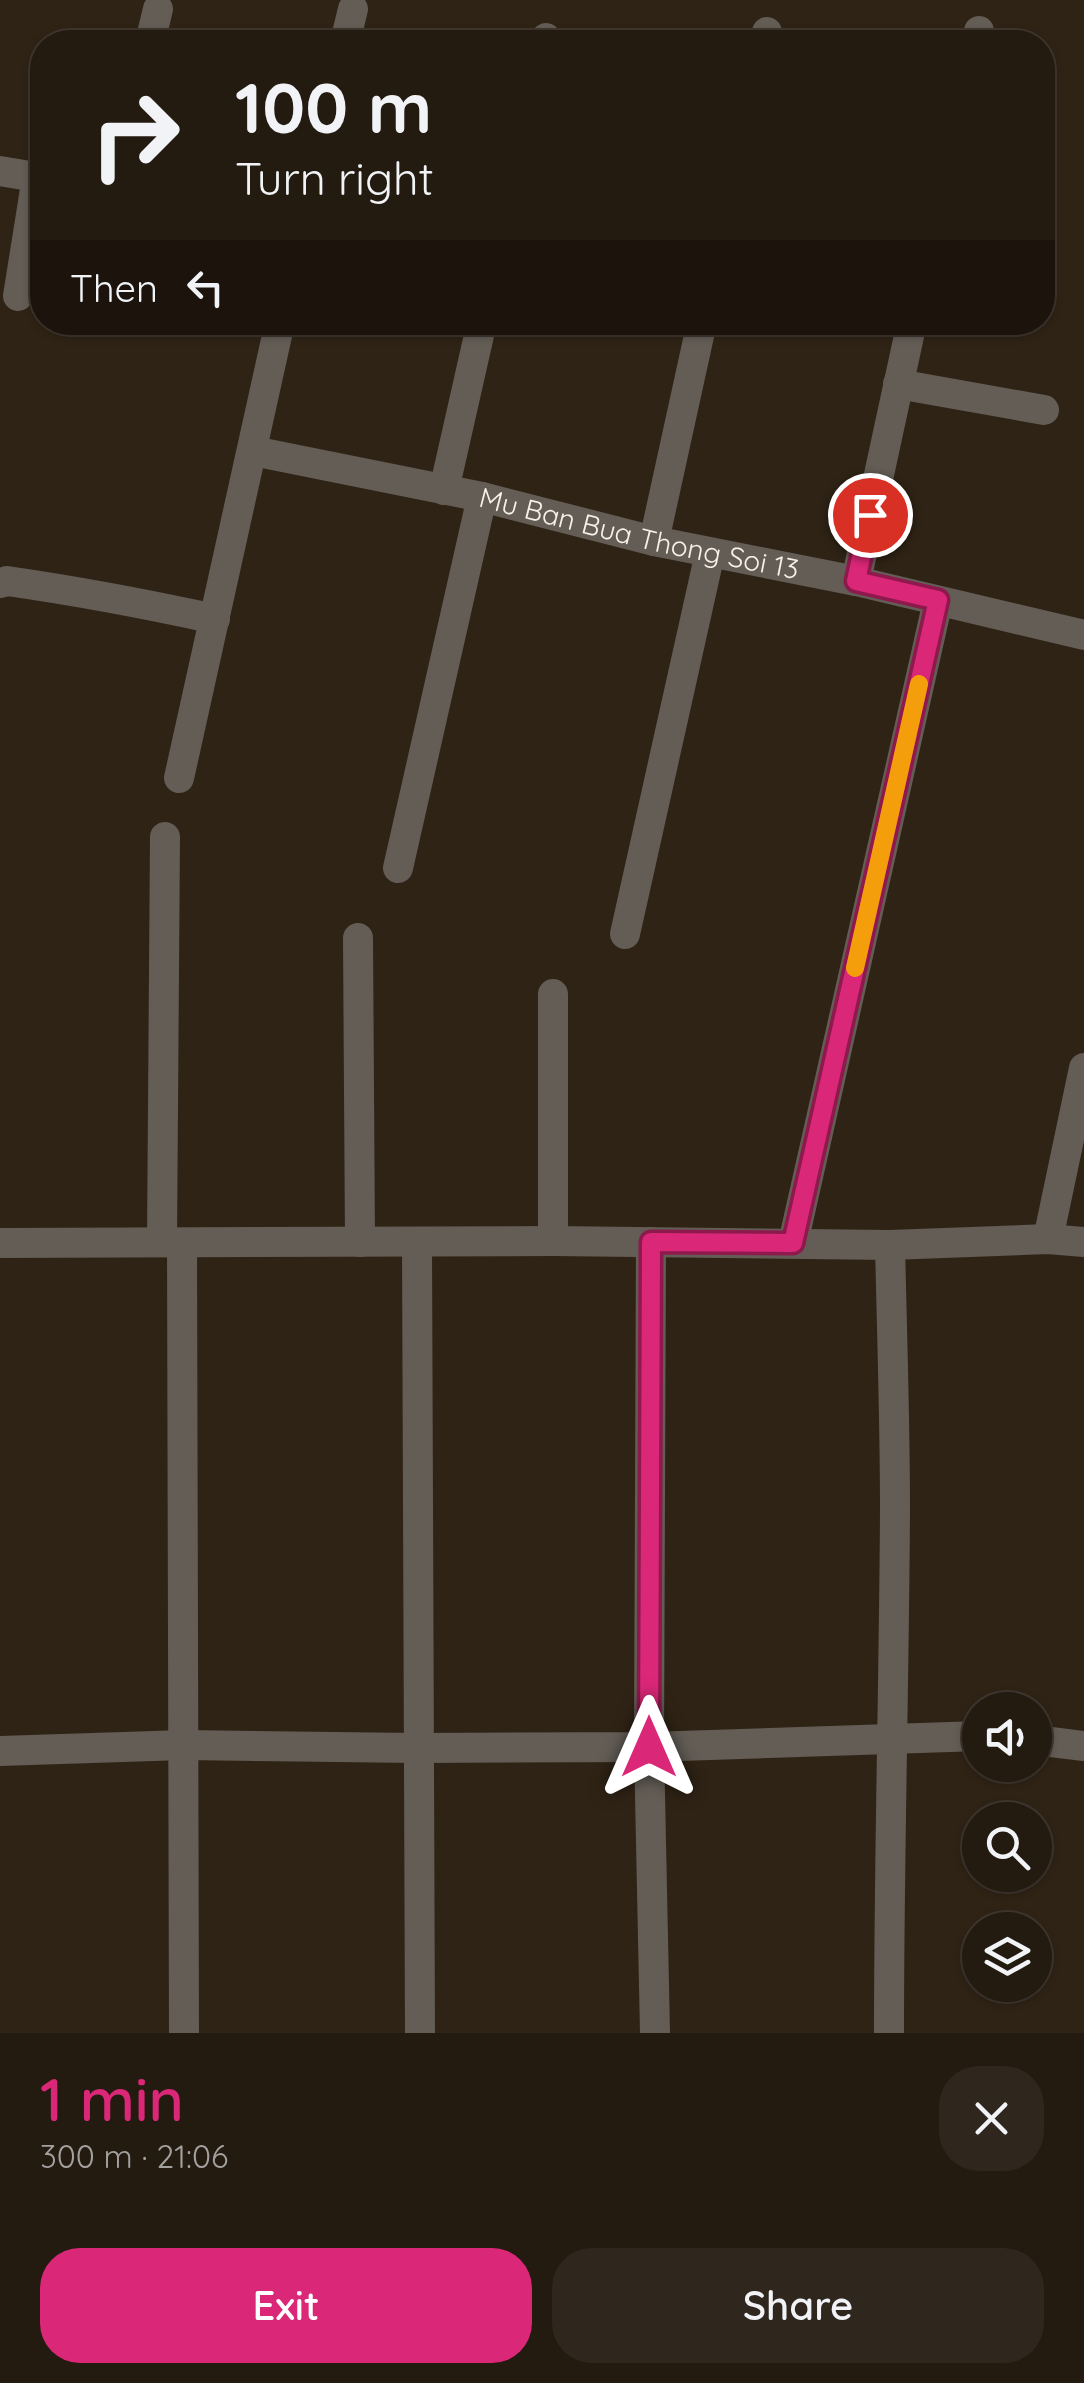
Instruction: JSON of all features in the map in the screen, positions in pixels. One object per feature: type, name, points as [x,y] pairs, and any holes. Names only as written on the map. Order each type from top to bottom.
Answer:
[{"type":"street","points":[[153,30],[158,8]]},
{"type":"street","points":[[348,30],[353,9]]},
{"type":"street","points":[[0,171],[30,176]]},
{"type":"street","points":[[18,296],[30,232]]},
{"type":"street","points":[[179,778],[277,335]]},
{"type":"street","points":[[444,490],[479,335]]},
{"type":"street","points":[[654,541],[699,335]]},
{"type":"street","points":[[856,581],[909,335]]},
{"type":"street","points":[[898,384],[1044,410]]},
{"type":"street","name":"Mu Ban Bua Thong Soi 13","points":[[253,451],[482,497],[654,541],[856,581],[1084,635]]},
{"type":"street","points":[[398,868],[482,497]]},
{"type":"street","points":[[625,934],[710,553]]},
{"type":"street","points":[[0,583],[50,587],[215,620]]},
{"type":"street","points":[[793,1243],[938,600]]},
{"type":"street","points":[[165,837],[184,1745],[184,2033]]},
{"type":"street","points":[[358,938],[360,1242]]},
{"type":"street","points":[[553,994],[553,1242]]},
{"type":"street","points":[[1048,1239],[1084,1068]]},
{"type":"street","points":[[0,1242],[1084,1242]]},
{"type":"street","points":[[417,1242],[420,2033]]},
{"type":"street","points":[[651,1242],[649,1747],[655,2033]]},
{"type":"street","points":[[889,2033],[895,1505],[890,1245]]},
{"type":"street","points":[[0,1751],[184,1745],[649,1747],[962,1737]]},
{"type":"street","points":[[1052,1742],[1084,1746]]},
{"type":"slow traffic","points":[[855,968],[919,684]]},
{"type":"route","points":[[649,1747],[651,1242],[793,1243],[938,600],[856,581],[870,515]]}]
